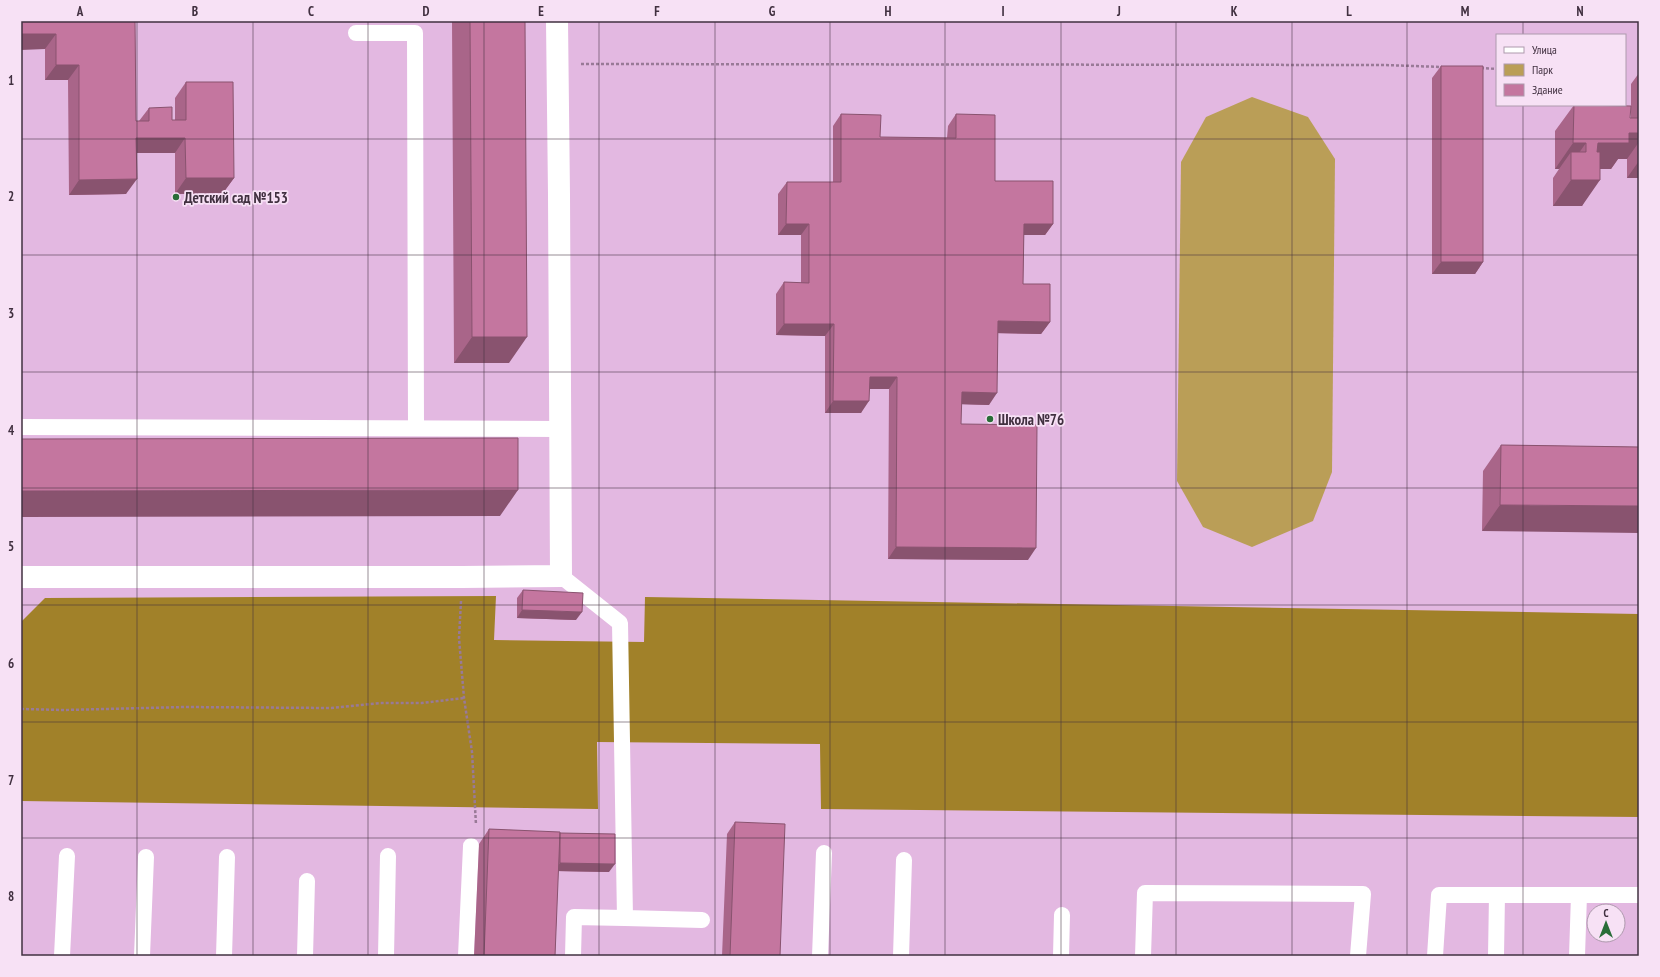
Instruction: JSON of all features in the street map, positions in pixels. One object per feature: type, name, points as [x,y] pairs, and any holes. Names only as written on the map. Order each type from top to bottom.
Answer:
[{"type":"street","points":[[21,577],[561,576],[557,21]]},
{"type":"lane","points":[[356,33],[415,33],[416,428]]},
{"type":"lane","points":[[21,427],[560,429]]},
{"type":"lane","points":[[561,576],[620,623],[625,918]]},
{"type":"lane","points":[[466,956],[471,846]]},
{"type":"lane","points":[[820,956],[824,853]]},
{"type":"lane","points":[[62,956],[67,856]]},
{"type":"lane","points":[[386,956],[388,856]]},
{"type":"lane","points":[[142,956],[146,857]]},
{"type":"lane","points":[[224,956],[227,857]]},
{"type":"lane","points":[[900,956],[904,860]]},
{"type":"lane","points":[[305,956],[307,881]]},
{"type":"lane","points":[[1143,956],[1145,893],[1363,894],[1358,956]]},
{"type":"lane","points":[[1435,956],[1439,895],[1639,895]]},
{"type":"lane","points":[[1496,956],[1497,895]]},
{"type":"lane","points":[[1577,956],[1579,895]]},
{"type":"lane","points":[[1061,956],[1062,914]]},
{"type":"lane","points":[[573,956],[574,917],[702,920]]},
{"type":"path","points":[[557,64],[1384,65],[1444,67]]},
{"type":"path","points":[[1474,68],[1496,69]]},
{"type":"path","points":[[462,577],[459,638],[464,698],[472,752],[476,826]]},
{"type":"path","points":[[21,709],[64,710],[184,707],[331,708],[380,704],[422,704],[464,698]]},
{"type":"green space","points":[[1252,97],[1308,117],[1335,159],[1332,472],[1313,521],[1252,547],[1203,527],[1177,481],[1181,162],[1206,117]]},
{"type":"shaded area","points":[[496,596],[494,640],[644,642],[645,597],[1639,614],[1639,817],[821,809],[820,744],[597,742],[598,809],[21,801],[21,622],[45,598]]},
{"type":"building","points":[[21,21],[135,21],[136,121],[149,121],[149,108],[172,107],[172,120],[186,120],[186,82],[233,82],[234,178],[186,178],[185,138],[136,138],[137,179],[79,180],[79,65],[56,65],[56,34],[21,34]]},
{"type":"building","points":[[470,21],[525,21],[527,337],[472,337]]},
{"type":"building","points":[[1441,66],[1483,66],[1483,262],[1441,262]]},
{"type":"building","points":[[1574,106],[1631,106],[1630,118],[1639,118],[1639,133],[1629,133],[1629,143],[1598,143],[1597,152],[1600,152],[1600,180],[1571,180],[1571,152],[1586,152],[1586,143],[1573,143]]},
{"type":"building","points":[[841,114],[881,115],[880,137],[956,138],[956,114],[995,115],[995,181],[1053,181],[1053,224],[1024,224],[1023,284],[1050,284],[1050,322],[998,321],[997,393],[962,392],[961,424],[1037,425],[1036,548],[896,547],[897,377],[870,377],[869,401],[833,401],[834,324],[784,324],[784,282],[809,283],[809,224],[786,224],[787,182],[841,182]]},
{"type":"building","points":[[518,438],[518,490],[21,491],[21,439]]},
{"type":"building","points":[[1501,445],[1639,447],[1639,506],[1500,505]]},
{"type":"building","points":[[523,590],[583,593],[582,612],[522,610]]},
{"type":"building","points":[[735,822],[785,824],[780,956],[730,956]]},
{"type":"building","points":[[489,829],[560,832],[555,956],[484,956]]},
{"type":"building","points":[[560,833],[615,834],[615,864],[560,863]]},
{"type":"place","name":"Детский сад №153","points":[[176,197]]},
{"type":"place","name":"Школа №76","points":[[990,419]]}]
